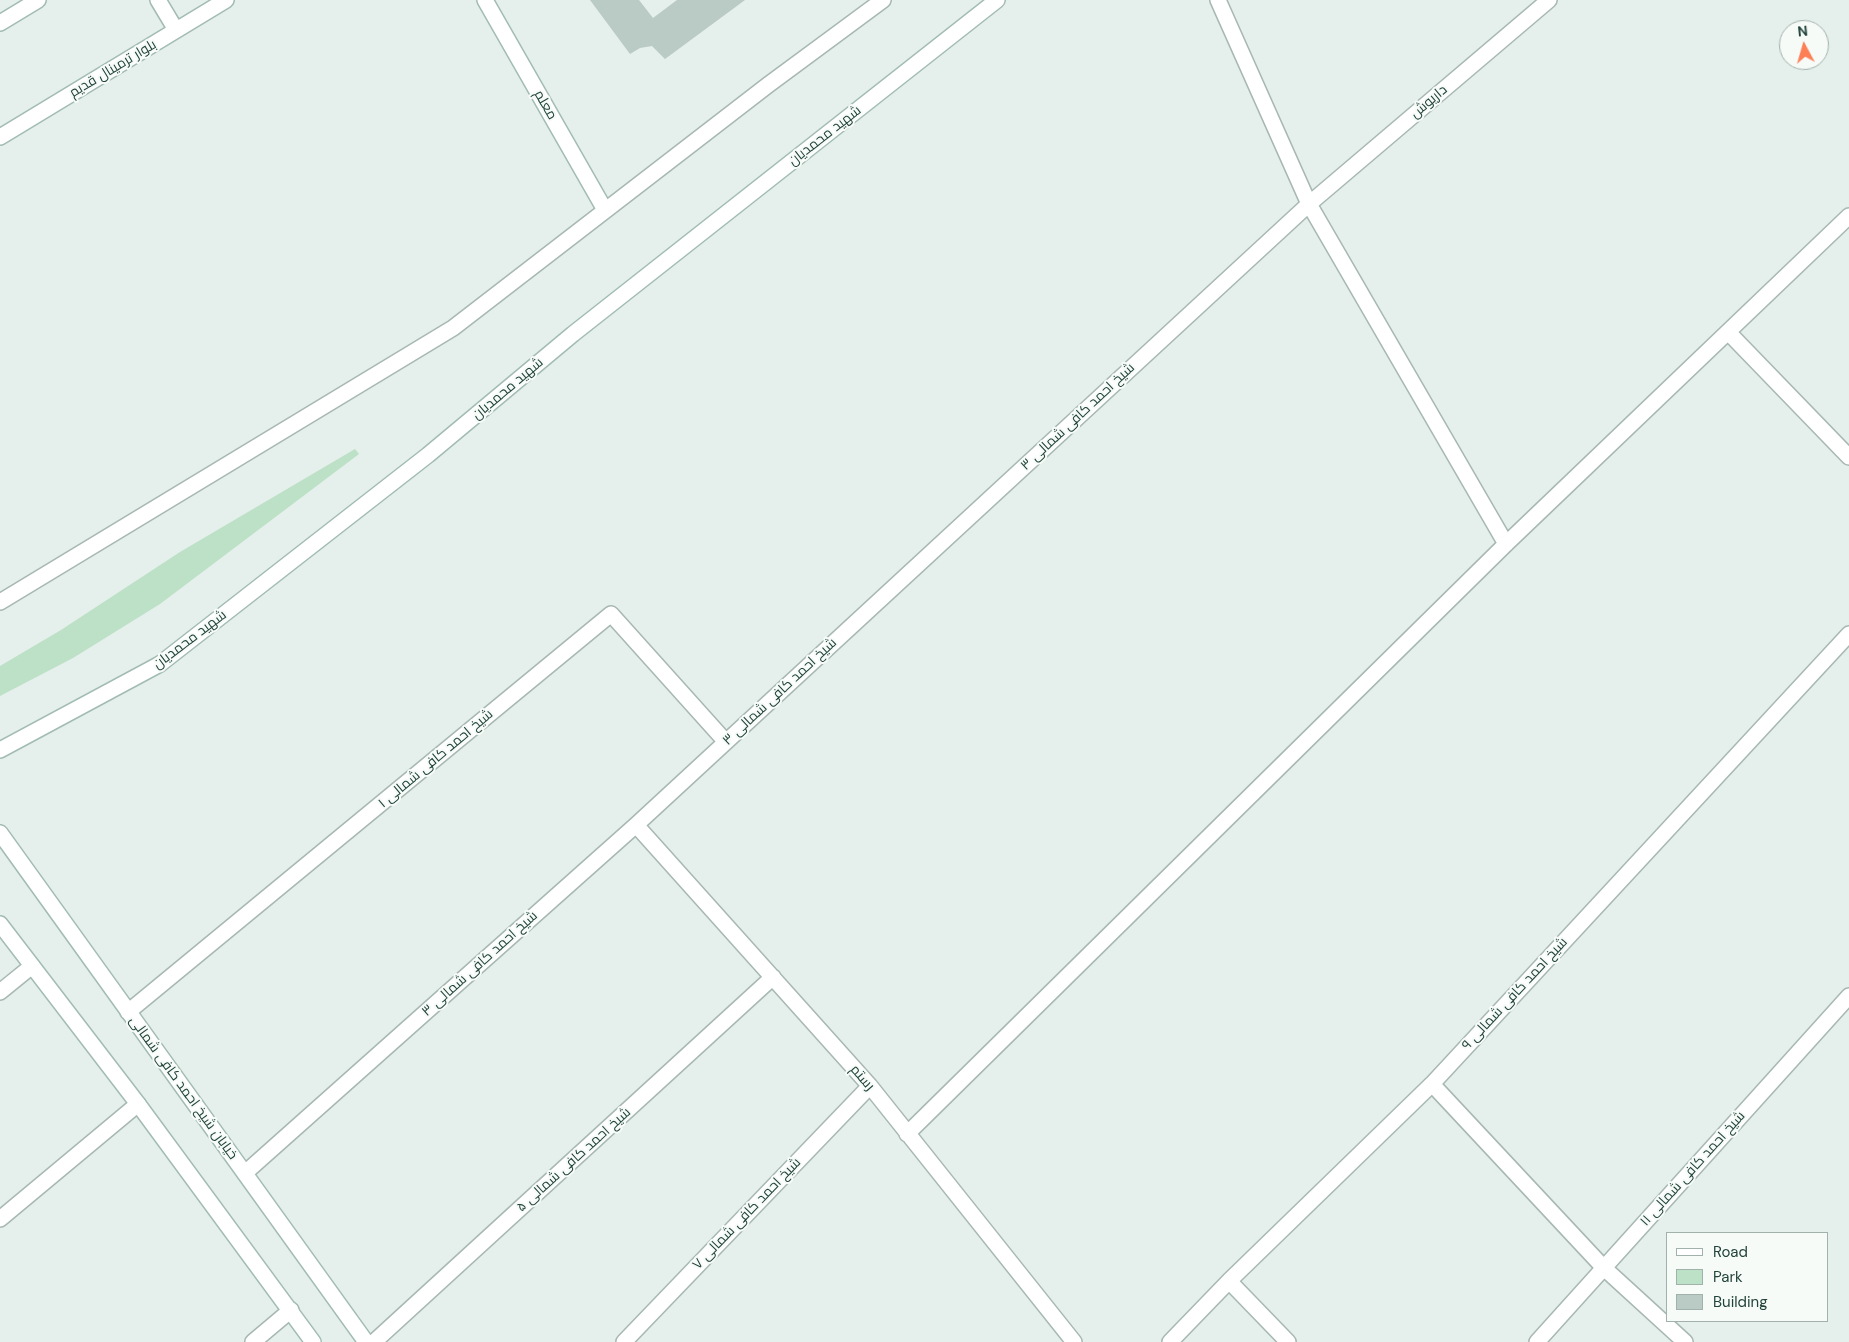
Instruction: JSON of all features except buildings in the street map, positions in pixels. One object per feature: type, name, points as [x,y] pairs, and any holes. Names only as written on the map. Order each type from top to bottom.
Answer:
[{"type":"street","points":[[0,23],[38,0]]},
{"type":"street","points":[[158,0],[176,30]]},
{"type":"street","name":"بلوار ترمینال قدیم","points":[[0,137],[226,0]]},
{"type":"street","name":"معلم","points":[[485,0],[605,210]]},
{"type":"street","points":[[0,602],[453,328],[768,85],[883,0]]},
{"type":"street","name":"شهید محمدیان","points":[[0,750],[160,664],[428,455],[574,334],[997,0]]},
{"type":"street","points":[[1218,0],[1309,204],[1506,544]]},
{"type":"street","name":"داریوش","points":[[1309,204],[1550,0]]},
{"type":"street","name":"شیخ احمد کافی شمالی ۳","points":[[245,1173],[636,825],[1309,204]]},
{"type":"street","points":[[907,1134],[1506,544],[1849,216]]},
{"type":"street","points":[[1728,332],[1849,457]]},
{"type":"street","name":"شیخ احمد کافی شمالی ۱","points":[[128,1012],[612,614],[726,742]]},
{"type":"street","name":"شیخ احمد کافی شمالی ۹","points":[[1170,1342],[1229,1281],[1432,1084],[1849,634]]},
{"type":"street","name":"رستم","points":[[636,825],[870,1086],[1074,1342]]},
{"type":"street","name":"خیابان شیخ احمد کافی شمالی","points":[[0,833],[366,1342]]},
{"type":"street","points":[[0,924],[138,1104],[313,1342]]},
{"type":"street","points":[[0,992],[32,966]]},
{"type":"street","name":"شیخ احمد کافی شمالی ۵","points":[[374,1342],[774,977]]},
{"type":"street","name":"شیخ احمد کافی شمالی ۱۱","points":[[1537,1342],[1849,996]]},
{"type":"street","points":[[1432,1084],[1604,1268],[1685,1342]]},
{"type":"street","name":"شیخ احمد کافی شمالی ۷","points":[[624,1342],[870,1086]]},
{"type":"street","points":[[0,1219],[138,1104]]},
{"type":"street","points":[[1229,1281],[1288,1342]]},
{"type":"street","points":[[253,1342],[291,1310]]},
{"type":"green space","points":[[355,449],[359,454],[160,604],[73,658],[0,696],[0,666],[61,630],[180,552]]}]
